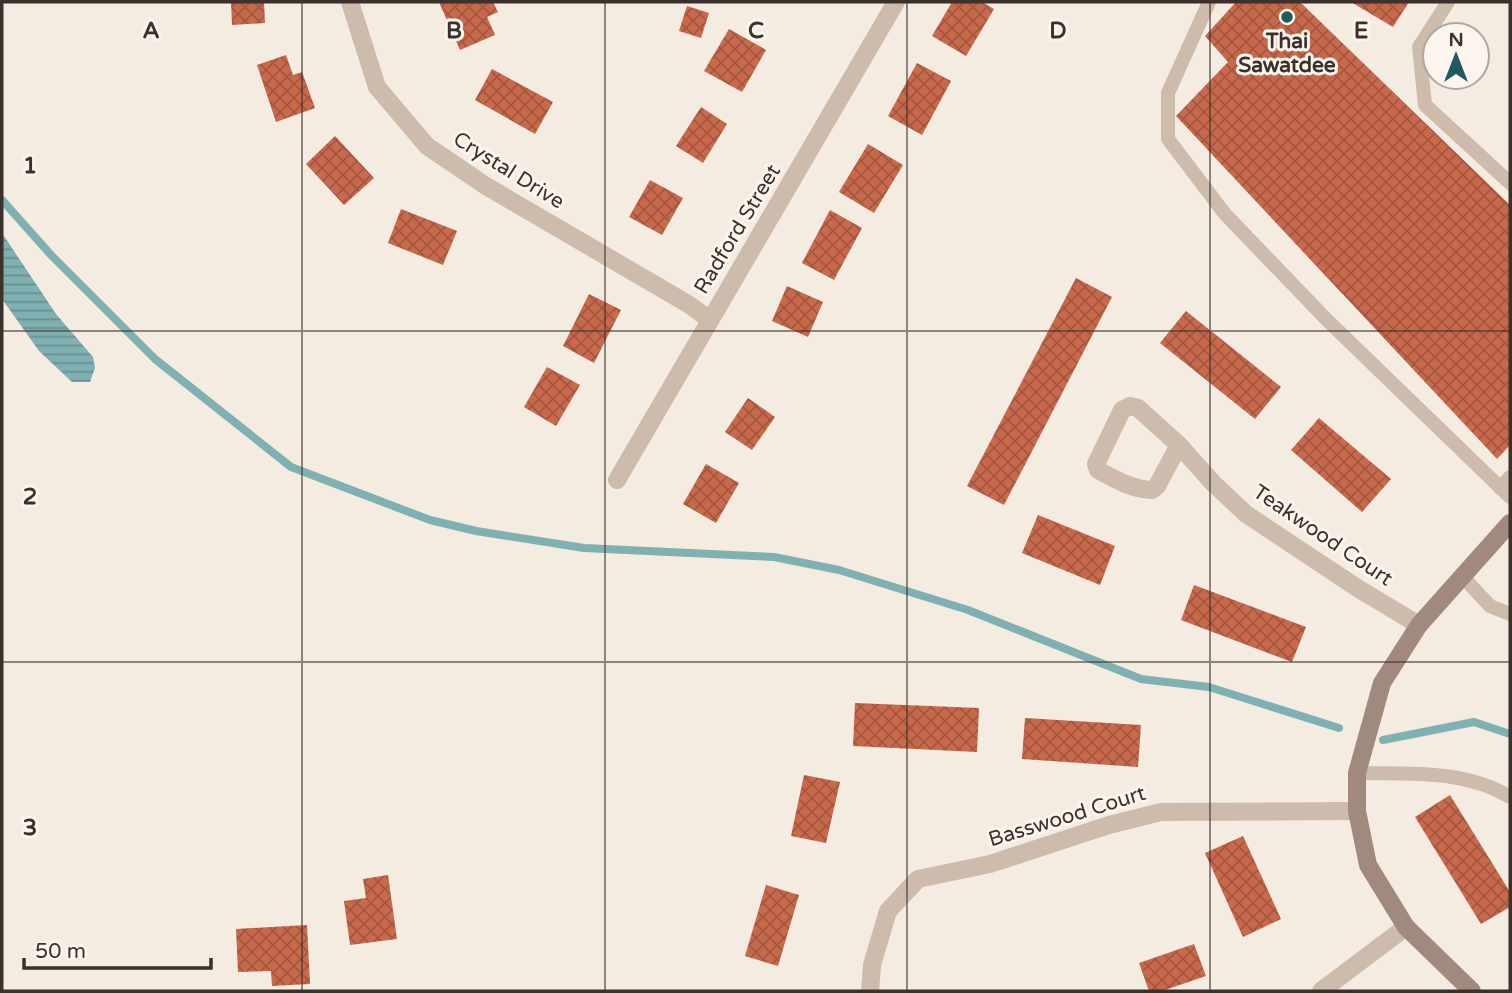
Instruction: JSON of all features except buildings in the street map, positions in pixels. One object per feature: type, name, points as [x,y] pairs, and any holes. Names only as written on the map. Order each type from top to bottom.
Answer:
[{"type":"street","name":"Crystal Drive","points":[[350,2],[377,87],[427,146],[486,186],[688,304],[709,319]]},
{"type":"street","name":"Radford Street","points":[[617,480],[896,2]]},
{"type":"street","name":"Teakwood Court","points":[[1179,445],[1152,491],[1107,475],[1098,470],[1096,464],[1122,410],[1130,406],[1138,408],[1179,445],[1246,514],[1359,589],[1419,625]]},
{"type":"street","points":[[1472,991],[1406,927],[1368,865],[1357,806],[1357,773],[1382,684],[1419,625],[1510,523]]},
{"type":"street","name":"Basswood Court","points":[[870,991],[872,965],[888,911],[918,879],[990,864],[1063,839],[1161,812],[1357,806]]},
{"type":"street","points":[[1321,991],[1406,927]]},
{"type":"lane","points":[[1209,2],[1168,93],[1168,139],[1225,214],[1327,320],[1507,487]]},
{"type":"lane","points":[[1448,2],[1419,47],[1425,105],[1510,183]]},
{"type":"lane","points":[[1462,576],[1490,606],[1510,614]]},
{"type":"lane","points":[[1357,773],[1442,775],[1493,786],[1510,797]]},
{"type":"water","points":[[2,233],[56,314],[93,357],[95,368],[90,382],[72,382],[39,351],[2,299]]},
{"type":"waterway","points":[[2,200],[51,255],[155,359],[291,467],[430,520],[476,531],[584,548],[774,557],[839,570],[968,610],[1141,679],[1209,687],[1339,728]]},
{"type":"waterway","points":[[1383,740],[1474,722],[1510,734]]},
{"type":"place","name":"Thai Sawatdee","points":[[1287,17]]}]
